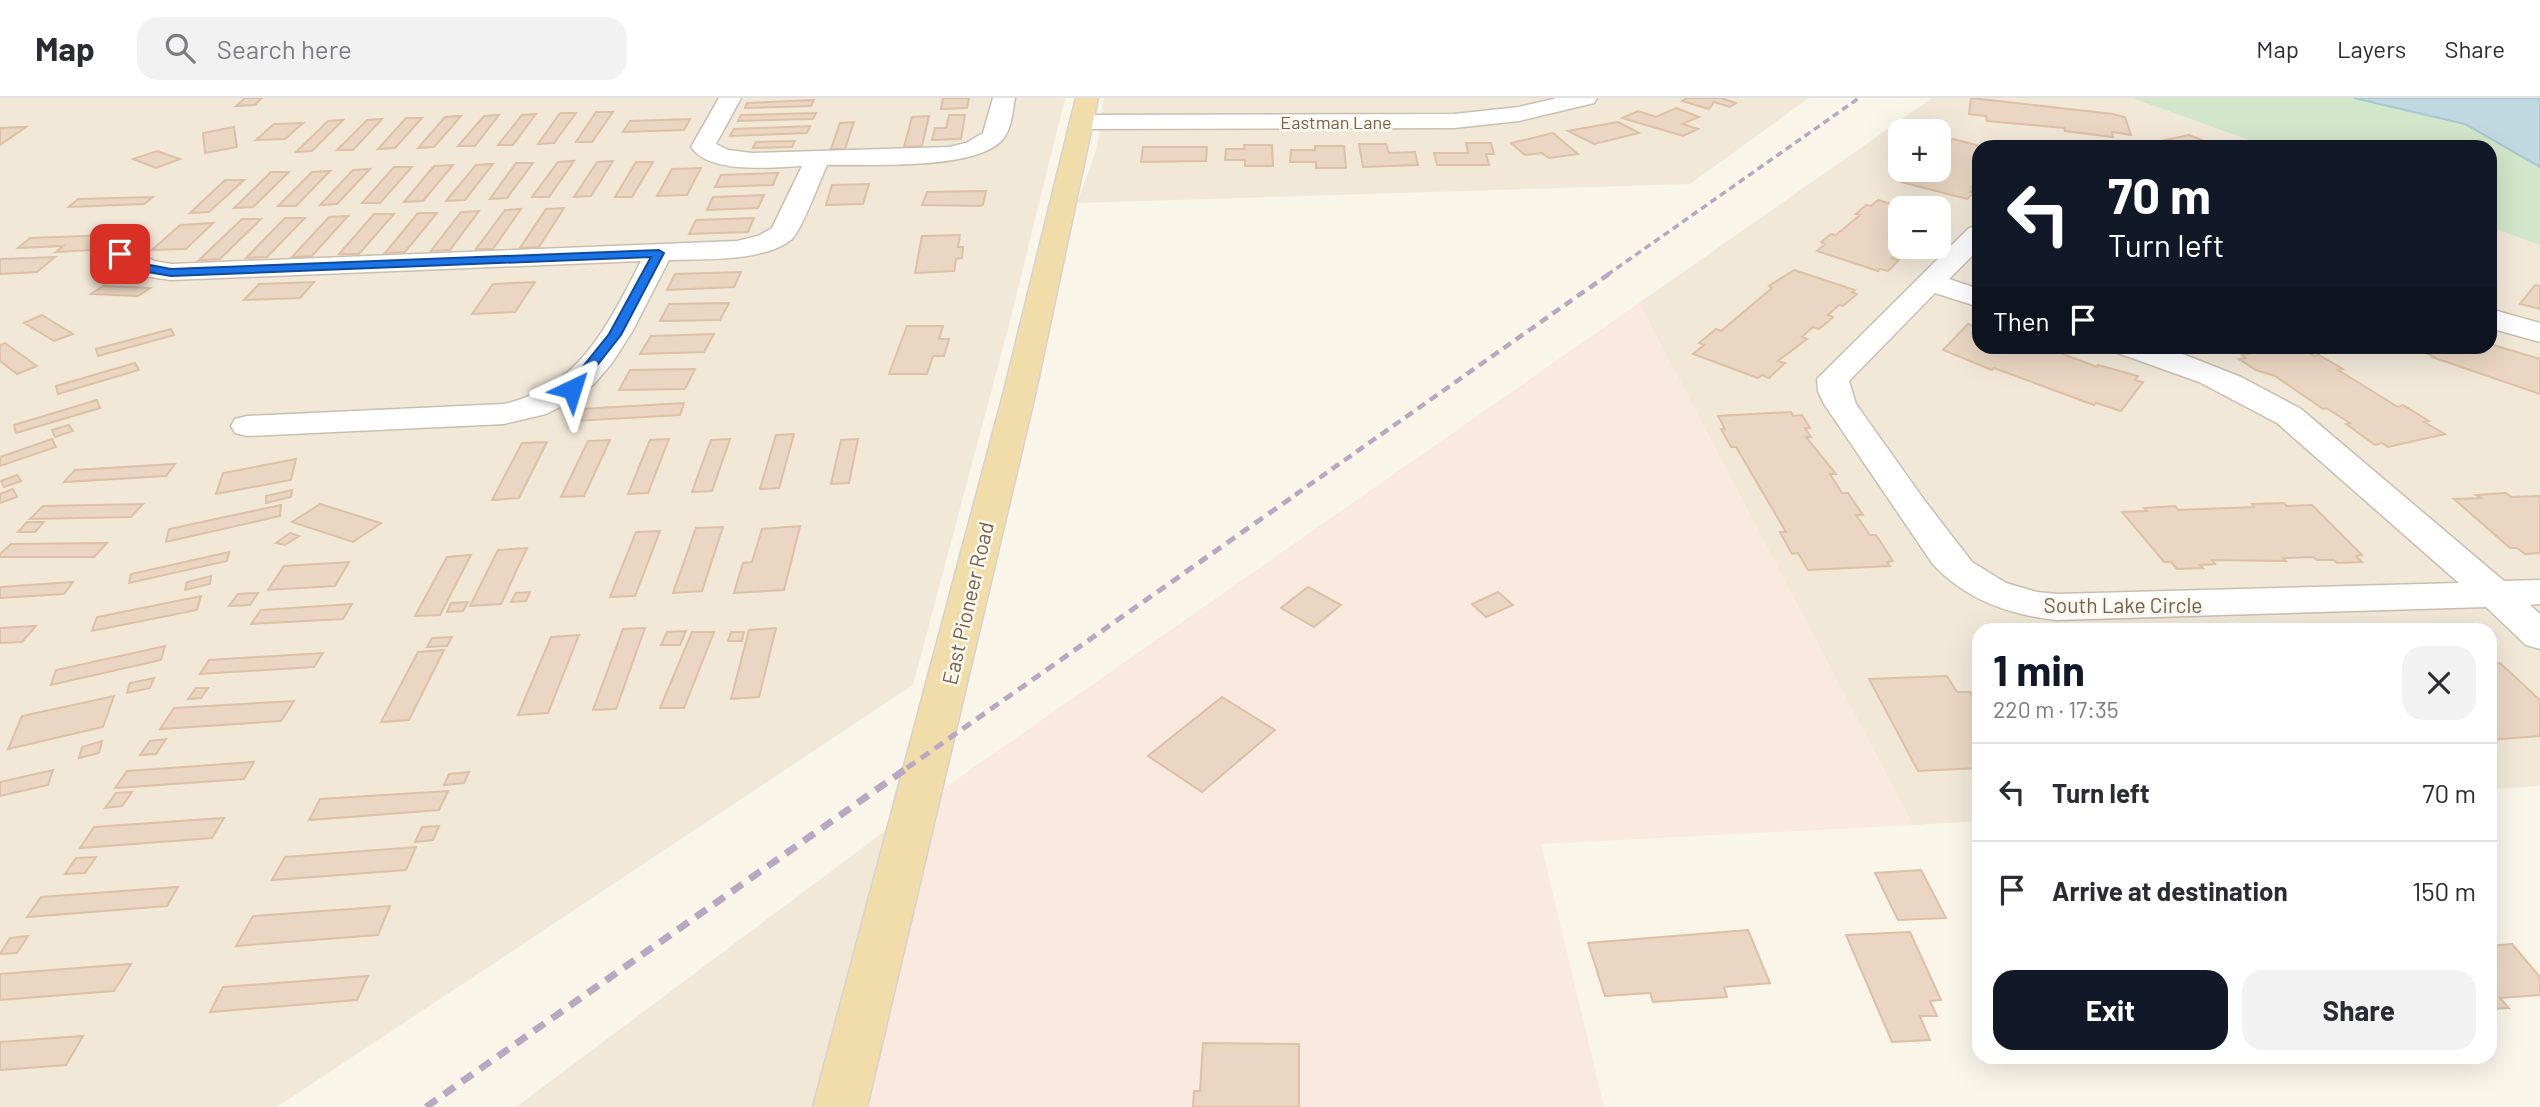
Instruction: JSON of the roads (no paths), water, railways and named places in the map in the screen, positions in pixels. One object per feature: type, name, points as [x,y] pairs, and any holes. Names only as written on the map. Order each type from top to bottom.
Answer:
[{"type":"main road","name":"East Pioneer Road","points":[[840,1107],[931,753],[1085,110]]},
{"type":"street","points":[[730,98],[703,147],[709,152],[745,160],[936,155],[968,149],[988,141],[995,133],[1004,98]]},
{"type":"street","name":"Eastman Lane","points":[[1085,110],[1454,121],[1519,114],[1586,98]]},
{"type":"street","points":[[120,254],[146,268],[171,272],[737,249],[774,240],[786,230],[817,160]]},
{"type":"street","name":"South Lake Circle","points":[[1972,241],[1833,379],[1834,391],[1850,419],[1945,555],[1973,581],[1993,592],[2035,605],[2158,618],[2540,592]]},
{"type":"street","points":[[247,426],[504,414],[551,402],[577,384],[600,357],[627,314],[659,253]]},
{"type":"street","points":[[1929,282],[1972,296]]},
{"type":"street","points":[[2497,320],[2540,333]]},
{"type":"street","points":[[2150,354],[2210,374],[2289,416],[2540,636]]},
{"type":"water","points":[[2354,98],[2540,98],[2540,167],[2465,124]]},
{"type":"railway","points":[[1607,275],[1859,98]]},
{"type":"railway","points":[[1295,495],[1609,274]]},
{"type":"railway","points":[[907,768],[1298,493]]},
{"type":"railway","points":[[426,1107],[910,766]]}]
